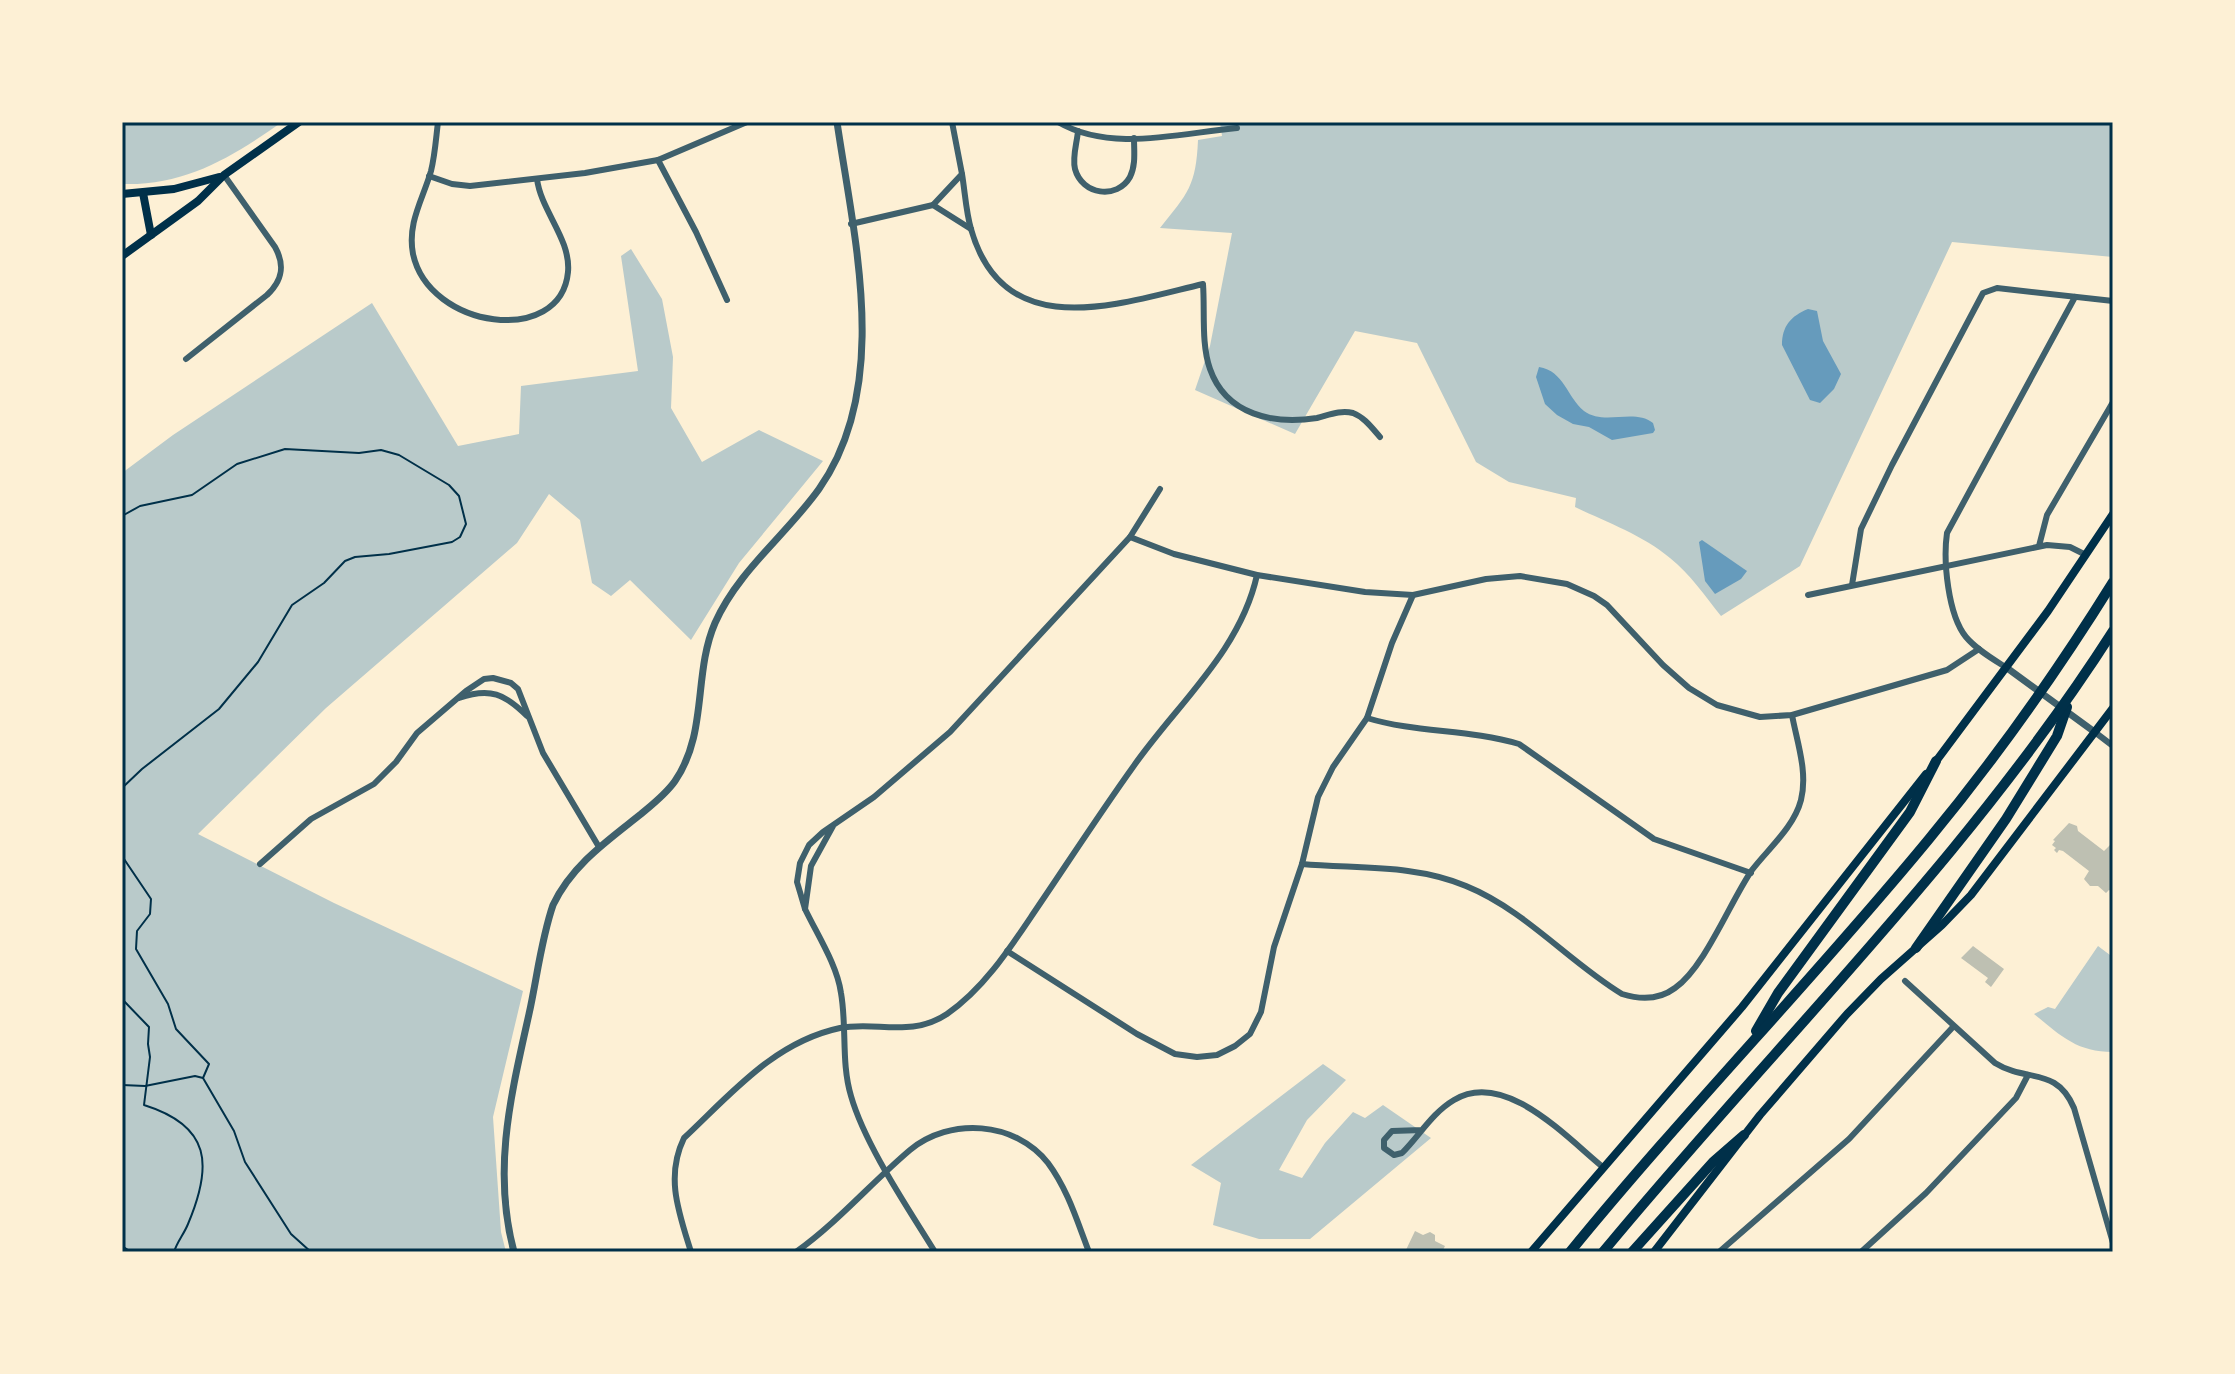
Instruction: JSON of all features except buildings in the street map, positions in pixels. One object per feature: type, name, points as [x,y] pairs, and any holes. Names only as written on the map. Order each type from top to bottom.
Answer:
[{"type":"highway","points":[[1570,1252],[1923,846],[2030,707],[2113,582]]},
{"type":"highway","points":[[1916,948],[1993,840],[2072,693],[2113,631]]},
{"type":"highway","points":[[1603,1252],[1924,886],[2056,725]]},
{"type":"highway","points":[[1744,1050],[1778,993],[1910,812],[1936,761]]},
{"type":"highway","points":[[1632,1252],[1713,1162],[1744,1135]]},
{"type":"main road","points":[[122,256],[203,196],[224,175],[299,122]]},
{"type":"main road","points":[[122,194],[196,185],[224,175]]},
{"type":"main road","points":[[143,193],[151,235]]},
{"type":"main road","points":[[1531,1252],[1742,1007],[1936,761],[2007,668],[2113,514]]},
{"type":"main road","points":[[1654,1252],[1744,1135],[1847,1014],[1949,919],[1976,889],[2113,708]]},
{"type":"street","points":[[438,122],[429,176],[412,231],[413,251],[422,277],[442,299],[464,313],[506,319],[537,314],[555,300],[566,281],[567,256],[540,194],[537,179]]},
{"type":"street","points":[[429,176],[470,186],[658,160],[747,122]]},
{"type":"street","points":[[514,1252],[502,1183],[505,1131],[511,1087],[553,905],[572,873],[659,799],[682,769],[695,738],[706,653],[716,621],[735,590],[818,489],[846,436],[858,395],[862,315],[837,122]]},
{"type":"street","points":[[952,122],[971,229],[988,264],[1005,285],[1027,300],[1050,308],[1084,308],[1203,284],[1205,352],[1210,371],[1223,393],[1240,407],[1267,419],[1291,421],[1336,413],[1357,414],[1380,437]]},
{"type":"street","points":[[1058,122],[1107,138],[1237,128]]},
{"type":"street","points":[[1078,131],[1074,158],[1076,173],[1084,185],[1097,191],[1116,189],[1128,180],[1134,166],[1134,138]]},
{"type":"street","points":[[658,160],[727,300]]},
{"type":"street","points":[[851,224],[933,205],[962,174]]},
{"type":"street","points":[[186,359],[267,295],[282,271],[282,262],[275,247],[224,175]]},
{"type":"street","points":[[933,205],[971,229]]},
{"type":"street","points":[[1852,585],[1861,529],[1903,442],[1985,291],[1997,288],[2113,301]]},
{"type":"street","points":[[2075,297],[1952,520],[1946,538],[1946,567],[1952,606],[1963,634],[1979,649],[2113,746]]},
{"type":"street","points":[[2039,546],[2047,515],[2113,402]]},
{"type":"street","points":[[935,1252],[862,1124],[851,1096],[837,978],[805,909],[797,882],[800,863],[814,841],[874,797],[950,732],[1130,537],[1160,489]]},
{"type":"street","points":[[1130,537],[1174,554],[1257,575],[1365,592],[1413,595],[1503,577],[1536,577],[1567,584],[1607,605],[1676,678],[1703,698],[1747,715],[1792,715],[1947,670],[1979,649]]},
{"type":"street","points":[[1808,595],[2039,546],[2065,546],[2086,555]]},
{"type":"street","points":[[691,1252],[674,1183],[677,1152],[684,1138],[754,1071],[788,1047],[812,1035],[844,1027],[883,1029],[913,1026],[933,1021],[958,1006],[1007,951],[1134,764],[1220,656],[1241,621],[1257,575]]},
{"type":"street","points":[[1007,951],[1137,1034],[1175,1054],[1197,1057],[1217,1055],[1250,1034],[1261,1012],[1274,947],[1302,864],[1318,797],[1333,767],[1367,718],[1392,643],[1413,595]]},
{"type":"street","points":[[260,864],[311,819],[374,784],[396,762],[417,733],[452,701],[484,679],[503,679],[518,689],[543,753],[599,847]]},
{"type":"street","points":[[452,701],[484,691],[504,697],[528,717]]},
{"type":"street","points":[[1302,864],[1420,873],[1468,886],[1500,903],[1622,994],[1646,999],[1663,995],[1677,987],[1690,972],[1751,873],[1791,821],[1802,796],[1804,776],[1792,715]]},
{"type":"street","points":[[1367,718],[1388,725],[1494,737],[1519,744],[1654,839],[1751,873]]},
{"type":"street","points":[[805,909],[811,866],[833,826]]},
{"type":"street","points":[[1905,981],[1995,1063],[2013,1073],[2052,1080],[2071,1100],[2113,1243]]},
{"type":"street","points":[[1719,1252],[1849,1139],[1953,1027]]},
{"type":"street","points":[[1861,1252],[1913,1206],[2016,1098],[2028,1075]]},
{"type":"street","points":[[1422,1130],[1392,1131],[1384,1140],[1384,1148],[1394,1155],[1402,1153],[1455,1099],[1467,1094],[1491,1092],[1518,1100],[1530,1108],[1604,1168]]},
{"type":"street","points":[[796,1252],[911,1149],[953,1128],[980,1127],[1026,1143],[1046,1161],[1065,1189],[1089,1252]]},
{"type":"path","points":[[122,516],[140,506],[192,495],[237,464],[285,449],[359,453],[381,450],[399,455],[449,485],[459,496],[466,524],[460,537],[452,542],[345,561],[324,583],[292,605],[258,662],[219,709],[122,788]]},
{"type":"path","points":[[122,856],[151,899],[150,914],[137,931],[136,949],[168,1004],[176,1029],[209,1064],[203,1078]]},
{"type":"path","points":[[122,999],[149,1027],[150,1057],[144,1105],[175,1117],[194,1134],[203,1160],[197,1199],[174,1252]]},
{"type":"path","points":[[122,1085],[145,1086],[195,1076],[203,1078],[234,1131],[245,1162],[291,1234],[311,1252]]},
{"type":"path","points":[[122,1246],[131,1252]]},
{"type":"shaded area","points":[[122,122],[282,122],[245,147],[207,167],[167,180],[122,184]]},
{"type":"shaded area","points":[[1220,122],[2113,122],[2113,257],[1952,242],[1800,566],[1721,616],[1684,571],[1648,542],[1575,507],[1576,498],[1509,482],[1476,462],[1417,343],[1355,331],[1295,434],[1195,390],[1210,346],[1232,233],[1160,228],[1189,188],[1198,140],[1222,136]]},
{"type":"shaded area","points":[[631,249],[662,299],[673,357],[671,408],[702,462],[759,430],[823,461],[739,563],[691,640],[630,580],[611,596],[592,583],[580,520],[549,494],[517,543],[326,708],[198,834],[334,903],[523,991],[493,1117],[501,1232],[506,1252],[122,1252],[122,473],[173,435],[372,303],[458,446],[519,434],[521,386],[638,371],[621,256]]},
{"type":"shaded area","points":[[2098,946],[2110,955],[2113,953],[2113,1052],[2079,1046],[2034,1014],[2048,1007],[2055,1009]]},
{"type":"shaded area","points":[[1323,1064],[1346,1080],[1307,1120],[1279,1170],[1302,1178],[1325,1143],[1353,1112],[1365,1118],[1383,1105],[1431,1138],[1310,1239],[1259,1239],[1213,1225],[1221,1183],[1191,1165]]},
{"type":"water","points":[[1808,309],[1817,311],[1823,341],[1841,374],[1834,389],[1820,403],[1810,400],[1782,345],[1789,322]]},
{"type":"water","points":[[1539,367],[1560,379],[1584,411],[1601,417],[1645,419],[1653,423],[1655,430],[1653,433],[1612,440],[1589,427],[1573,424],[1545,404],[1536,377]]},
{"type":"water","points":[[1702,540],[1747,571],[1741,579],[1715,594],[1705,581],[1699,542]]}]
